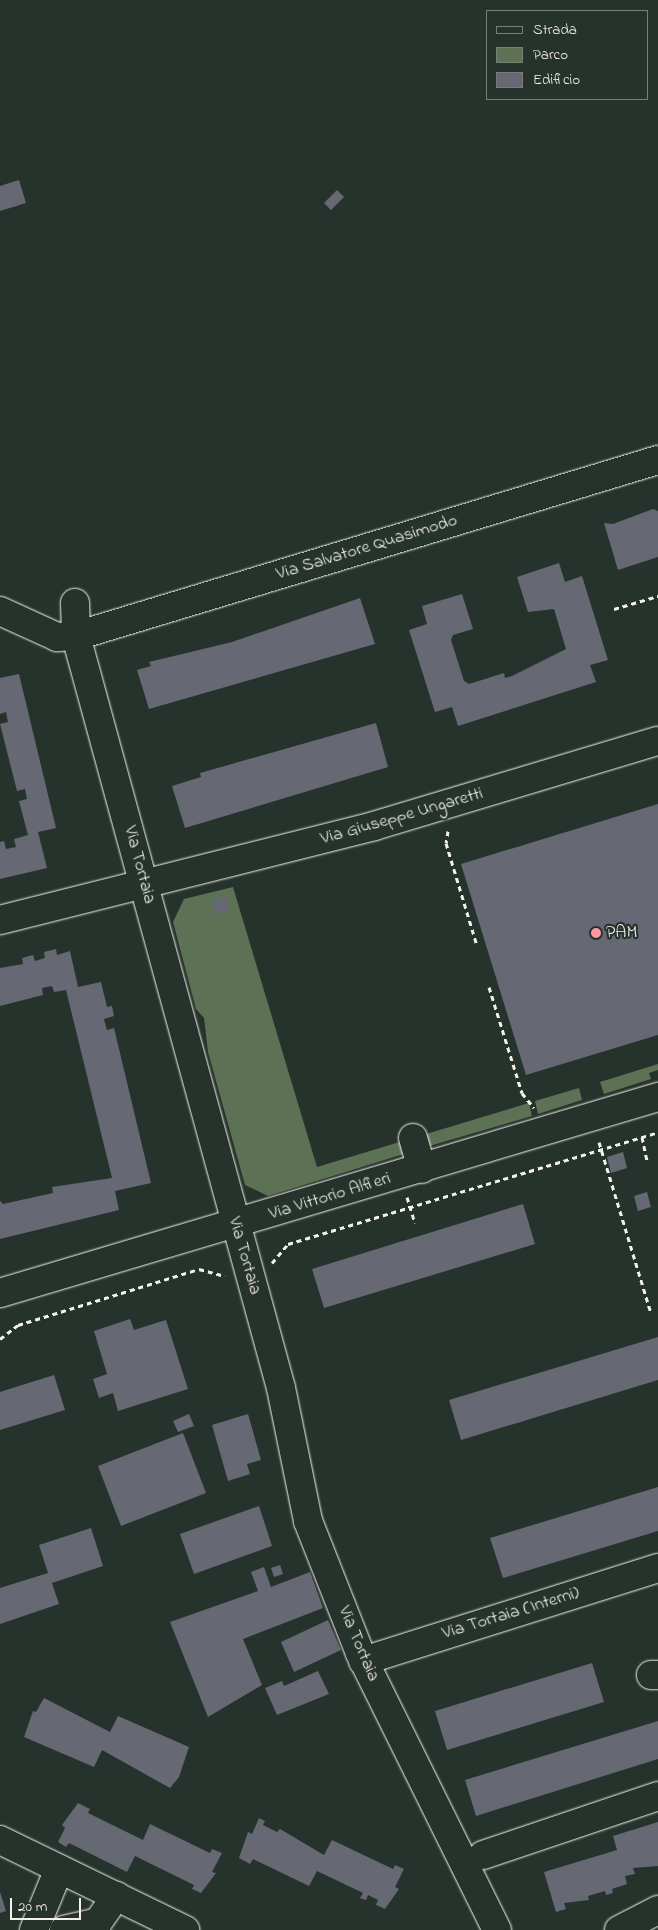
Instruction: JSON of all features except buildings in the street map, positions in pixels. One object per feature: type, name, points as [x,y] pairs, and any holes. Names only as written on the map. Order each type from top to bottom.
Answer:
[{"type":"street","name":"Via Salvatore Quasimodo","points":[[76,636],[658,460]]},
{"type":"street","name":"Via Tortaia","points":[[75,603],[76,636],[281,1388],[308,1521],[363,1661],[498,1930]]},
{"type":"street","points":[[0,610],[57,637],[76,636]]},
{"type":"street","name":"Via Giuseppe Ungaretti","points":[[0,920],[145,886],[325,851],[658,741]]},
{"type":"street","name":"Via Vittorio Alfieri","points":[[0,1293],[236,1226],[658,1097]]},
{"type":"street","points":[[412,1138],[422,1169]]},
{"type":"street","name":"Via Tortaia (Interni)","points":[[363,1661],[658,1568]]},
{"type":"street","points":[[483,1855],[658,1796]]},
{"type":"street","points":[[0,1840],[116,1896],[148,1921],[185,1930]]},
{"type":"street","points":[[34,1930],[59,1869]]},
{"type":"street","points":[[64,1930],[98,1922],[116,1896]]},
{"type":"street","points":[[619,1930],[658,1910]]},
{"type":"path","points":[[614,609],[658,596]]},
{"type":"path","points":[[446,843],[477,946]]},
{"type":"path","points":[[489,987],[522,1094],[532,1102]]},
{"type":"path","points":[[267,1264],[288,1244],[658,1132]]},
{"type":"path","points":[[642,1137],[647,1161]]},
{"type":"path","points":[[598,1138],[650,1313]]},
{"type":"path","points":[[407,1194],[409,1208],[415,1223]]},
{"type":"path","points":[[0,1340],[18,1325],[199,1269],[216,1275],[233,1274]]},
{"type":"green space","points":[[233,887],[317,1167],[403,1141],[407,1153],[268,1196],[245,1185],[208,1052],[204,1018],[196,1009],[173,922],[184,899]]},
{"type":"green space","points":[[658,1064],[658,1070],[649,1073],[651,1079],[604,1094],[600,1082]]},
{"type":"green space","points":[[579,1088],[582,1100],[538,1114],[535,1101]]},
{"type":"green space","points":[[529,1103],[532,1116],[426,1147],[423,1135]]},
{"type":"place","name":"PAM","points":[[596,933]]}]
